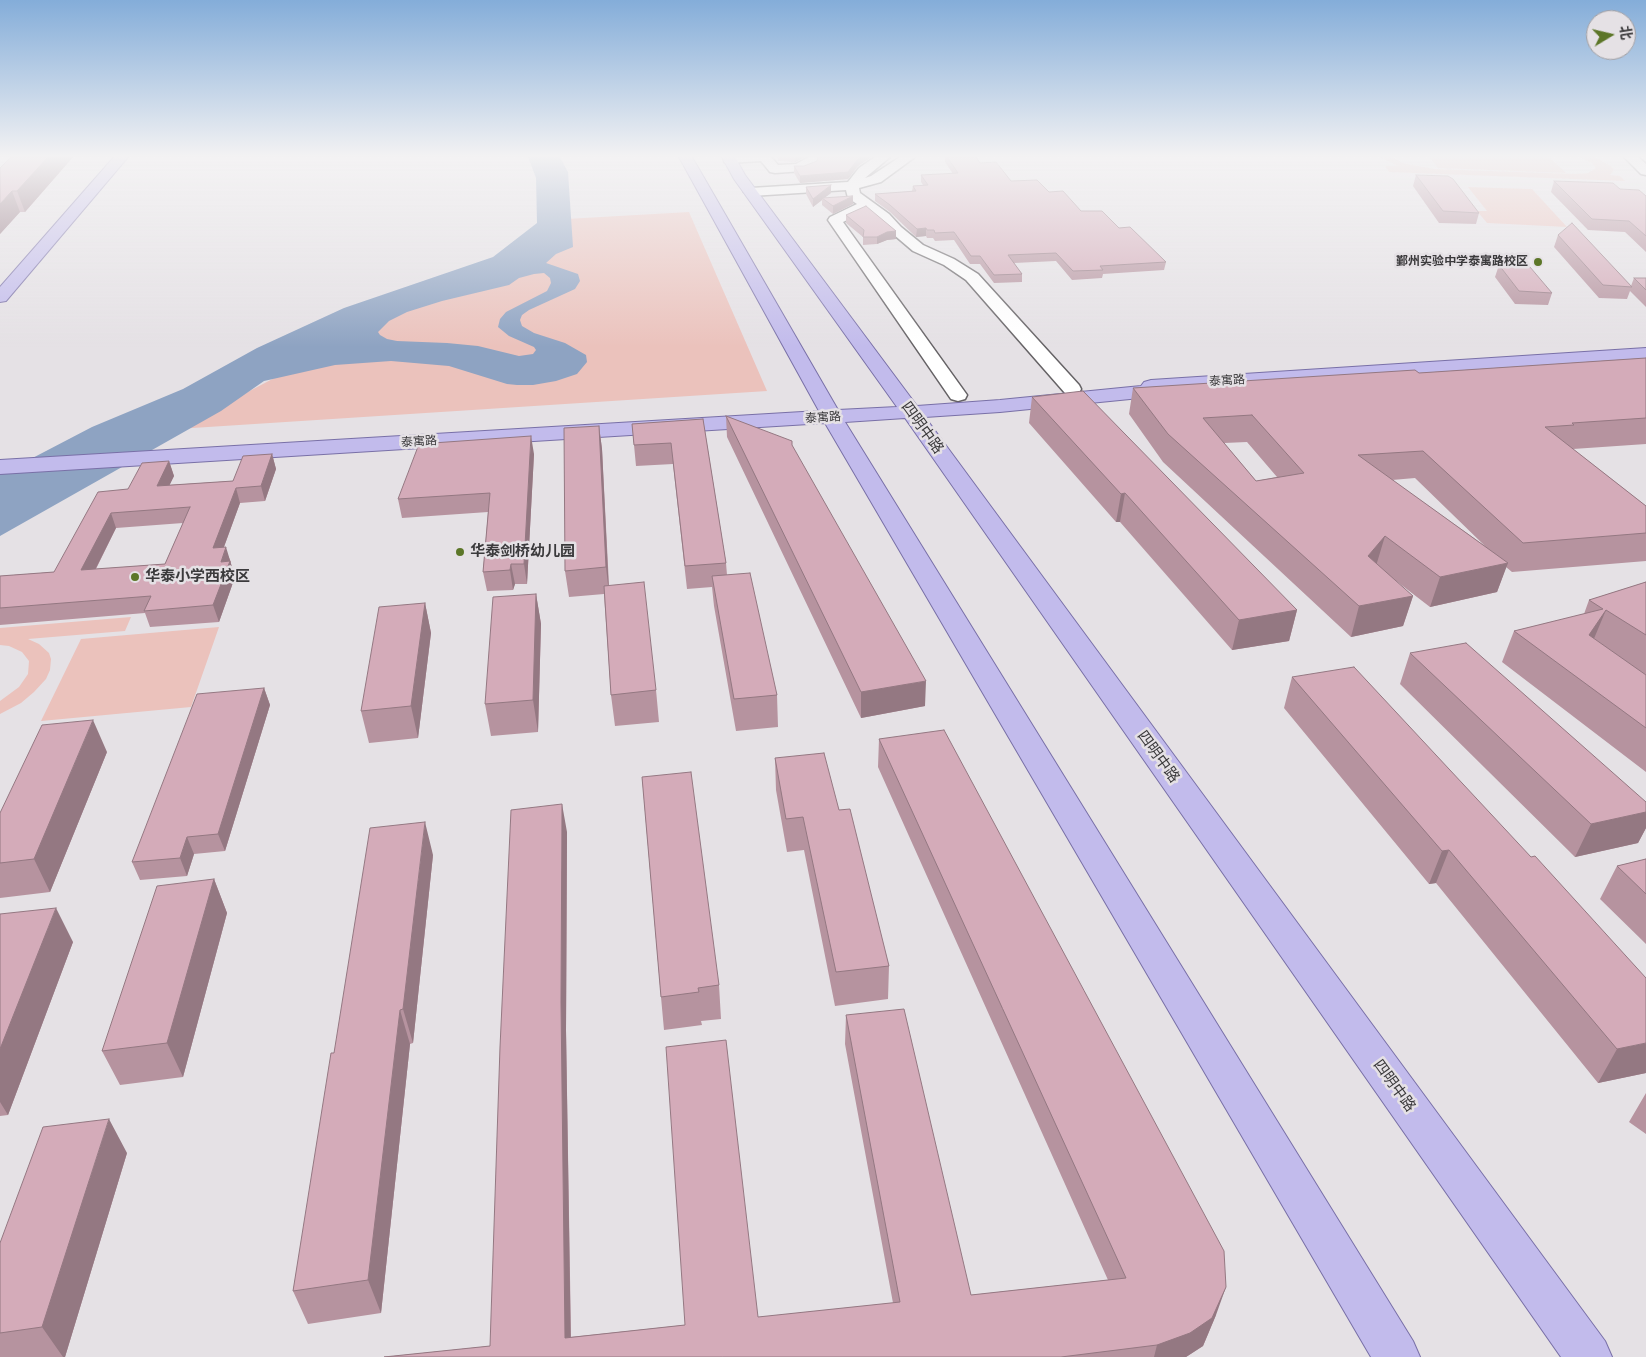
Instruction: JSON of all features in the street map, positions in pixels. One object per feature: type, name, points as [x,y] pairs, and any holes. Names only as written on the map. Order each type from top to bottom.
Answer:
[{"type":"main road","points":[[0,297],[67,220]]},
{"type":"main road","points":[[720,220],[829,410],[1397,1357]]},
{"type":"main road","name":"四明中路","points":[[771,220],[906,405],[1588,1357]]},
{"type":"main road","name":"泰寓路","points":[[906,405],[958,395],[1646,354]]},
{"type":"main road","name":"泰寓路","points":[[1,463],[153,459],[906,405],[1000,406],[1150,391],[1646,360]]},
{"type":"main road","name":"泰寓路","points":[[1,463],[28,454],[829,410]]},
{"type":"street","points":[[834,220],[958,395]]},
{"type":"street","points":[[885,220],[918,248],[949,262],[972,277],[1072,389]]},
{"type":"shaded area","points":[[564,220],[693,220],[767,391],[177,429],[389,318]]},
{"type":"shaded area","points":[[1485,220],[1561,220],[1567,227],[1487,223]]},
{"type":"shaded area","points":[[131,617],[125,631],[28,639],[39,644],[49,653],[51,659],[50,670],[46,679],[34,692],[21,703],[0,714],[0,701],[19,687],[28,674],[29,661],[22,652],[9,646],[0,645],[0,628]]},
{"type":"shaded area","points":[[219,627],[191,707],[41,721],[81,639]]},
{"type":"water","points":[[537,220],[571,220],[573,247],[556,254],[546,263],[578,274],[580,281],[575,289],[529,310],[522,315],[520,320],[522,326],[534,333],[565,343],[586,355],[587,362],[577,374],[556,381],[533,385],[517,385],[507,384],[449,366],[391,361],[335,365],[264,381],[221,411],[0,536],[0,475],[92,427],[183,389],[257,348],[344,308],[493,257],[537,223]],"holes":[[[544,273],[550,278],[551,283],[547,291],[506,312],[500,319],[498,327],[509,336],[534,347],[536,350],[533,354],[519,356],[478,346],[397,341],[387,339],[378,332],[389,321],[407,312],[442,301],[509,285],[519,278]]]},
{"type":"building","points":[[852,220],[883,220],[896,231],[887,232],[877,237],[863,237],[864,230]]},
{"type":"building","points":[[907,220],[1111,220],[1119,228],[1130,227],[1166,262],[1100,266],[1103,270],[1073,271],[1056,253],[1008,255],[1022,274],[994,275],[980,256],[971,256],[954,232],[935,233],[934,230],[927,230],[926,228],[917,229]]},
{"type":"building","points":[[1617,220],[1646,220],[1646,236],[1629,221]]},
{"type":"building","points":[[1572,223],[1632,287],[1603,285],[1558,235]]},
{"type":"building","points":[[1499,265],[1530,267],[1552,293],[1519,291]]},
{"type":"building","points":[[1634,278],[1646,278],[1646,290]]},
{"type":"building","points":[[1646,358],[1646,418],[1572,423],[1574,425],[1545,427],[1646,506],[1646,533],[1523,543],[1423,451],[1358,455],[1508,563],[1440,577],[1385,536],[1368,556],[1413,596],[1359,606],[1168,434],[1133,388],[1415,370],[1419,373]],"holes":[[[1252,415],[1304,473],[1256,481],[1203,418]]]},
{"type":"building","points":[[1083,391],[1297,610],[1239,620],[1125,493],[1121,494],[1032,397]]},
{"type":"building","points":[[726,416],[792,441],[792,445],[926,681],[861,692]]},
{"type":"building","points":[[703,419],[726,563],[685,566],[671,443],[634,445],[632,424]]},
{"type":"building","points":[[599,426],[606,567],[565,571],[564,428]]},
{"type":"building","points":[[531,436],[524,564],[511,564],[510,570],[483,572],[490,493],[398,499],[419,444]]},
{"type":"building","points":[[272,454],[261,486],[236,488],[213,548],[226,547],[221,562],[230,561],[213,605],[144,611],[151,596],[0,608],[0,576],[54,572],[98,492],[128,489],[142,463],[169,461],[157,486],[233,481],[243,456]],"holes":[[[190,507],[165,564],[81,570],[111,513]]]},
{"type":"building","points":[[750,573],[777,695],[734,699],[712,576]]},
{"type":"building","points":[[644,582],[656,690],[611,695],[604,586]]},
{"type":"building","points":[[1646,582],[1646,635],[1606,610],[1589,635],[1646,675],[1646,728],[1514,631],[1603,609],[1589,600]]},
{"type":"building","points":[[536,594],[533,700],[485,704],[493,597]]},
{"type":"building","points":[[425,603],[411,706],[361,711],[379,607]]},
{"type":"building","points":[[1466,643],[1646,802],[1646,812],[1591,824],[1410,653]]},
{"type":"building","points":[[1354,667],[1531,857],[1535,856],[1646,978],[1646,1043],[1617,1049],[1449,850],[1442,851],[1292,677]]},
{"type":"building","points":[[264,688],[218,834],[187,837],[180,858],[132,862],[197,694]]},
{"type":"building","points":[[93,720],[34,859],[0,863],[0,813],[42,725]]},
{"type":"building","points":[[944,730],[1224,1251],[1226,1287],[1212,1318],[1190,1333],[1157,1345],[1061,1357],[384,1357],[490,1346],[500,1047],[511,810],[562,804],[561,1002],[565,1338],[685,1325],[666,1047],[726,1040],[758,1317],[900,1302],[846,1015],[904,1009],[971,1295],[1126,1278],[879,739]]},
{"type":"building","points":[[824,753],[839,810],[850,809],[889,966],[836,972],[803,817],[786,819],[775,758]]},
{"type":"building","points":[[691,772],[719,985],[698,988],[699,992],[661,997],[642,777]]},
{"type":"building","points":[[425,822],[403,1009],[400,1010],[368,1280],[293,1291],[331,1053],[334,1053],[370,828]]},
{"type":"building","points":[[1646,859],[1646,894],[1617,866]]},
{"type":"building","points":[[214,879],[167,1043],[102,1051],[157,886]]},
{"type":"building","points":[[56,908],[0,1049],[0,914]]},
{"type":"building","points":[[109,1119],[42,1327],[0,1333],[0,1243],[43,1127]]},
{"type":"place","name":"鄞州实验中学泰寓路校区","points":[[1538,262]]},
{"type":"place","name":"华泰剑桥幼儿园","points":[[460,552]]},
{"type":"place","name":"华泰小学西校区","points":[[135,577]]}]
